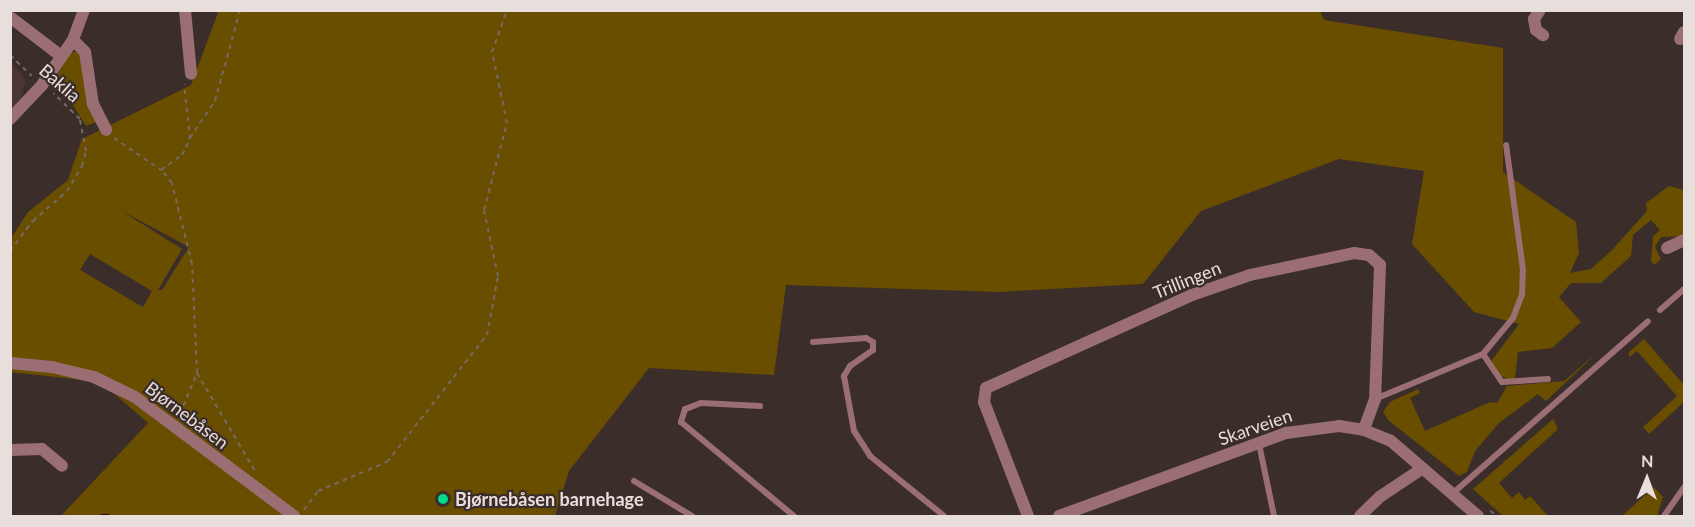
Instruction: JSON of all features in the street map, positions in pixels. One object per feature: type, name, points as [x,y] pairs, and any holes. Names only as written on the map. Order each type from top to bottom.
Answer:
[{"type":"street","points":[[10,119],[42,85],[73,40],[84,10]]},
{"type":"street","points":[[185,10],[191,74]]},
{"type":"street","points":[[1540,10],[1534,19],[1536,30],[1543,35]]},
{"type":"street","points":[[10,17],[61,56]]},
{"type":"street","points":[[73,40],[85,52],[93,104],[106,130]]},
{"type":"street","points":[[1667,248],[1684,240]]},
{"type":"street","name":"Trillingen","points":[[1028,516],[984,402],[986,388],[1022,369],[1234,280],[1338,254],[1362,254],[1375,260],[1383,271],[1375,399],[1364,430]]},
{"type":"street","name":"Bjørnebåsen","points":[[10,363],[52,367],[94,377],[135,397],[173,423],[260,494],[296,516]]},
{"type":"street","name":"Skarveien","points":[[1059,516],[1258,444],[1310,428],[1364,430],[1391,441],[1478,516]]},
{"type":"street","points":[[10,450],[42,449],[62,466]]},
{"type":"street","points":[[1360,516],[1381,496],[1423,468]]},
{"type":"lane","points":[[1375,399],[1483,354],[1507,328],[1522,295],[1523,270],[1506,145]]},
{"type":"lane","points":[[1660,310],[1684,289]]},
{"type":"lane","points":[[1452,494],[1648,321]]},
{"type":"lane","points":[[813,342],[866,338],[873,342],[873,350],[850,366],[844,376],[854,431],[870,456],[944,516]]},
{"type":"lane","points":[[1483,354],[1502,382],[1548,379]]},
{"type":"lane","points":[[760,406],[701,403],[685,409],[681,423],[794,516]]},
{"type":"lane","points":[[1258,444],[1274,516]]},
{"type":"lane","points":[[634,481],[692,516]]},
{"type":"lane","points":[[1664,516],[1684,487]]},
{"type":"path","points":[[161,170],[182,155],[215,101],[240,10]]},
{"type":"path","points":[[296,516],[318,491],[387,462],[487,335],[498,276],[484,210],[507,123],[492,52],[507,10]]},
{"type":"path","name":"Baklia","points":[[10,55],[80,119],[86,151],[76,179],[33,221],[10,251]]},
{"type":"path","points":[[190,139],[183,85],[191,74]]},
{"type":"path","points":[[106,130],[161,170],[172,183],[177,215],[190,246],[197,373],[190,396],[173,423]]},
{"type":"path","points":[[197,373],[249,458],[260,484],[260,494]]},
{"type":"shaded area","points":[[219,10],[1320,11],[1324,20],[1503,48],[1503,172],[1576,222],[1579,253],[1570,273],[1591,269],[1613,249],[1647,211],[1646,203],[1669,186],[1684,190],[1684,236],[1661,237],[1655,247],[1661,259],[1654,265],[1651,261],[1653,236],[1660,230],[1651,220],[1633,235],[1631,256],[1601,283],[1571,283],[1559,297],[1581,322],[1552,348],[1518,352],[1515,379],[1509,380],[1499,375],[1491,361],[1519,324],[1474,312],[1412,244],[1424,171],[1339,159],[1201,211],[1143,284],[999,292],[786,285],[774,375],[649,368],[569,471],[555,516],[61,516],[148,423],[101,382],[11,372],[10,240],[28,212],[68,180],[82,139],[191,85]],"holes":[[[120,210],[189,247],[162,290],[158,290],[182,249]],[[90,254],[152,291],[143,307],[80,270]]]},
{"type":"shaded area","points":[[71,52],[80,52],[96,122],[86,126],[74,107],[51,85]]},
{"type":"shaded area","points":[[11,62],[26,80],[20,101],[11,110]]},
{"type":"shaded area","points":[[1644,339],[1684,385],[1684,402],[1649,434],[1643,427],[1677,396],[1637,351],[1629,357],[1629,352]]},
{"type":"shaded area","points":[[1598,352],[1546,401],[1538,394],[1499,423],[1475,451],[1467,472],[1459,476],[1388,420],[1383,412],[1390,402],[1418,389],[1420,393],[1410,398],[1425,431],[1490,402],[1497,403],[1507,386],[1564,381]]},
{"type":"shaded area","points":[[1553,419],[1558,429],[1499,483],[1512,498],[1519,492],[1525,500],[1530,496],[1548,516],[1503,516],[1473,489]]},
{"type":"shaded area","points":[[1654,487],[1663,497],[1657,516],[1622,516]]},
{"type":"waterway","points":[[102,516],[108,516]]},
{"type":"place","name":"Bjørnebåsen barnehage","points":[[443,499]]}]
